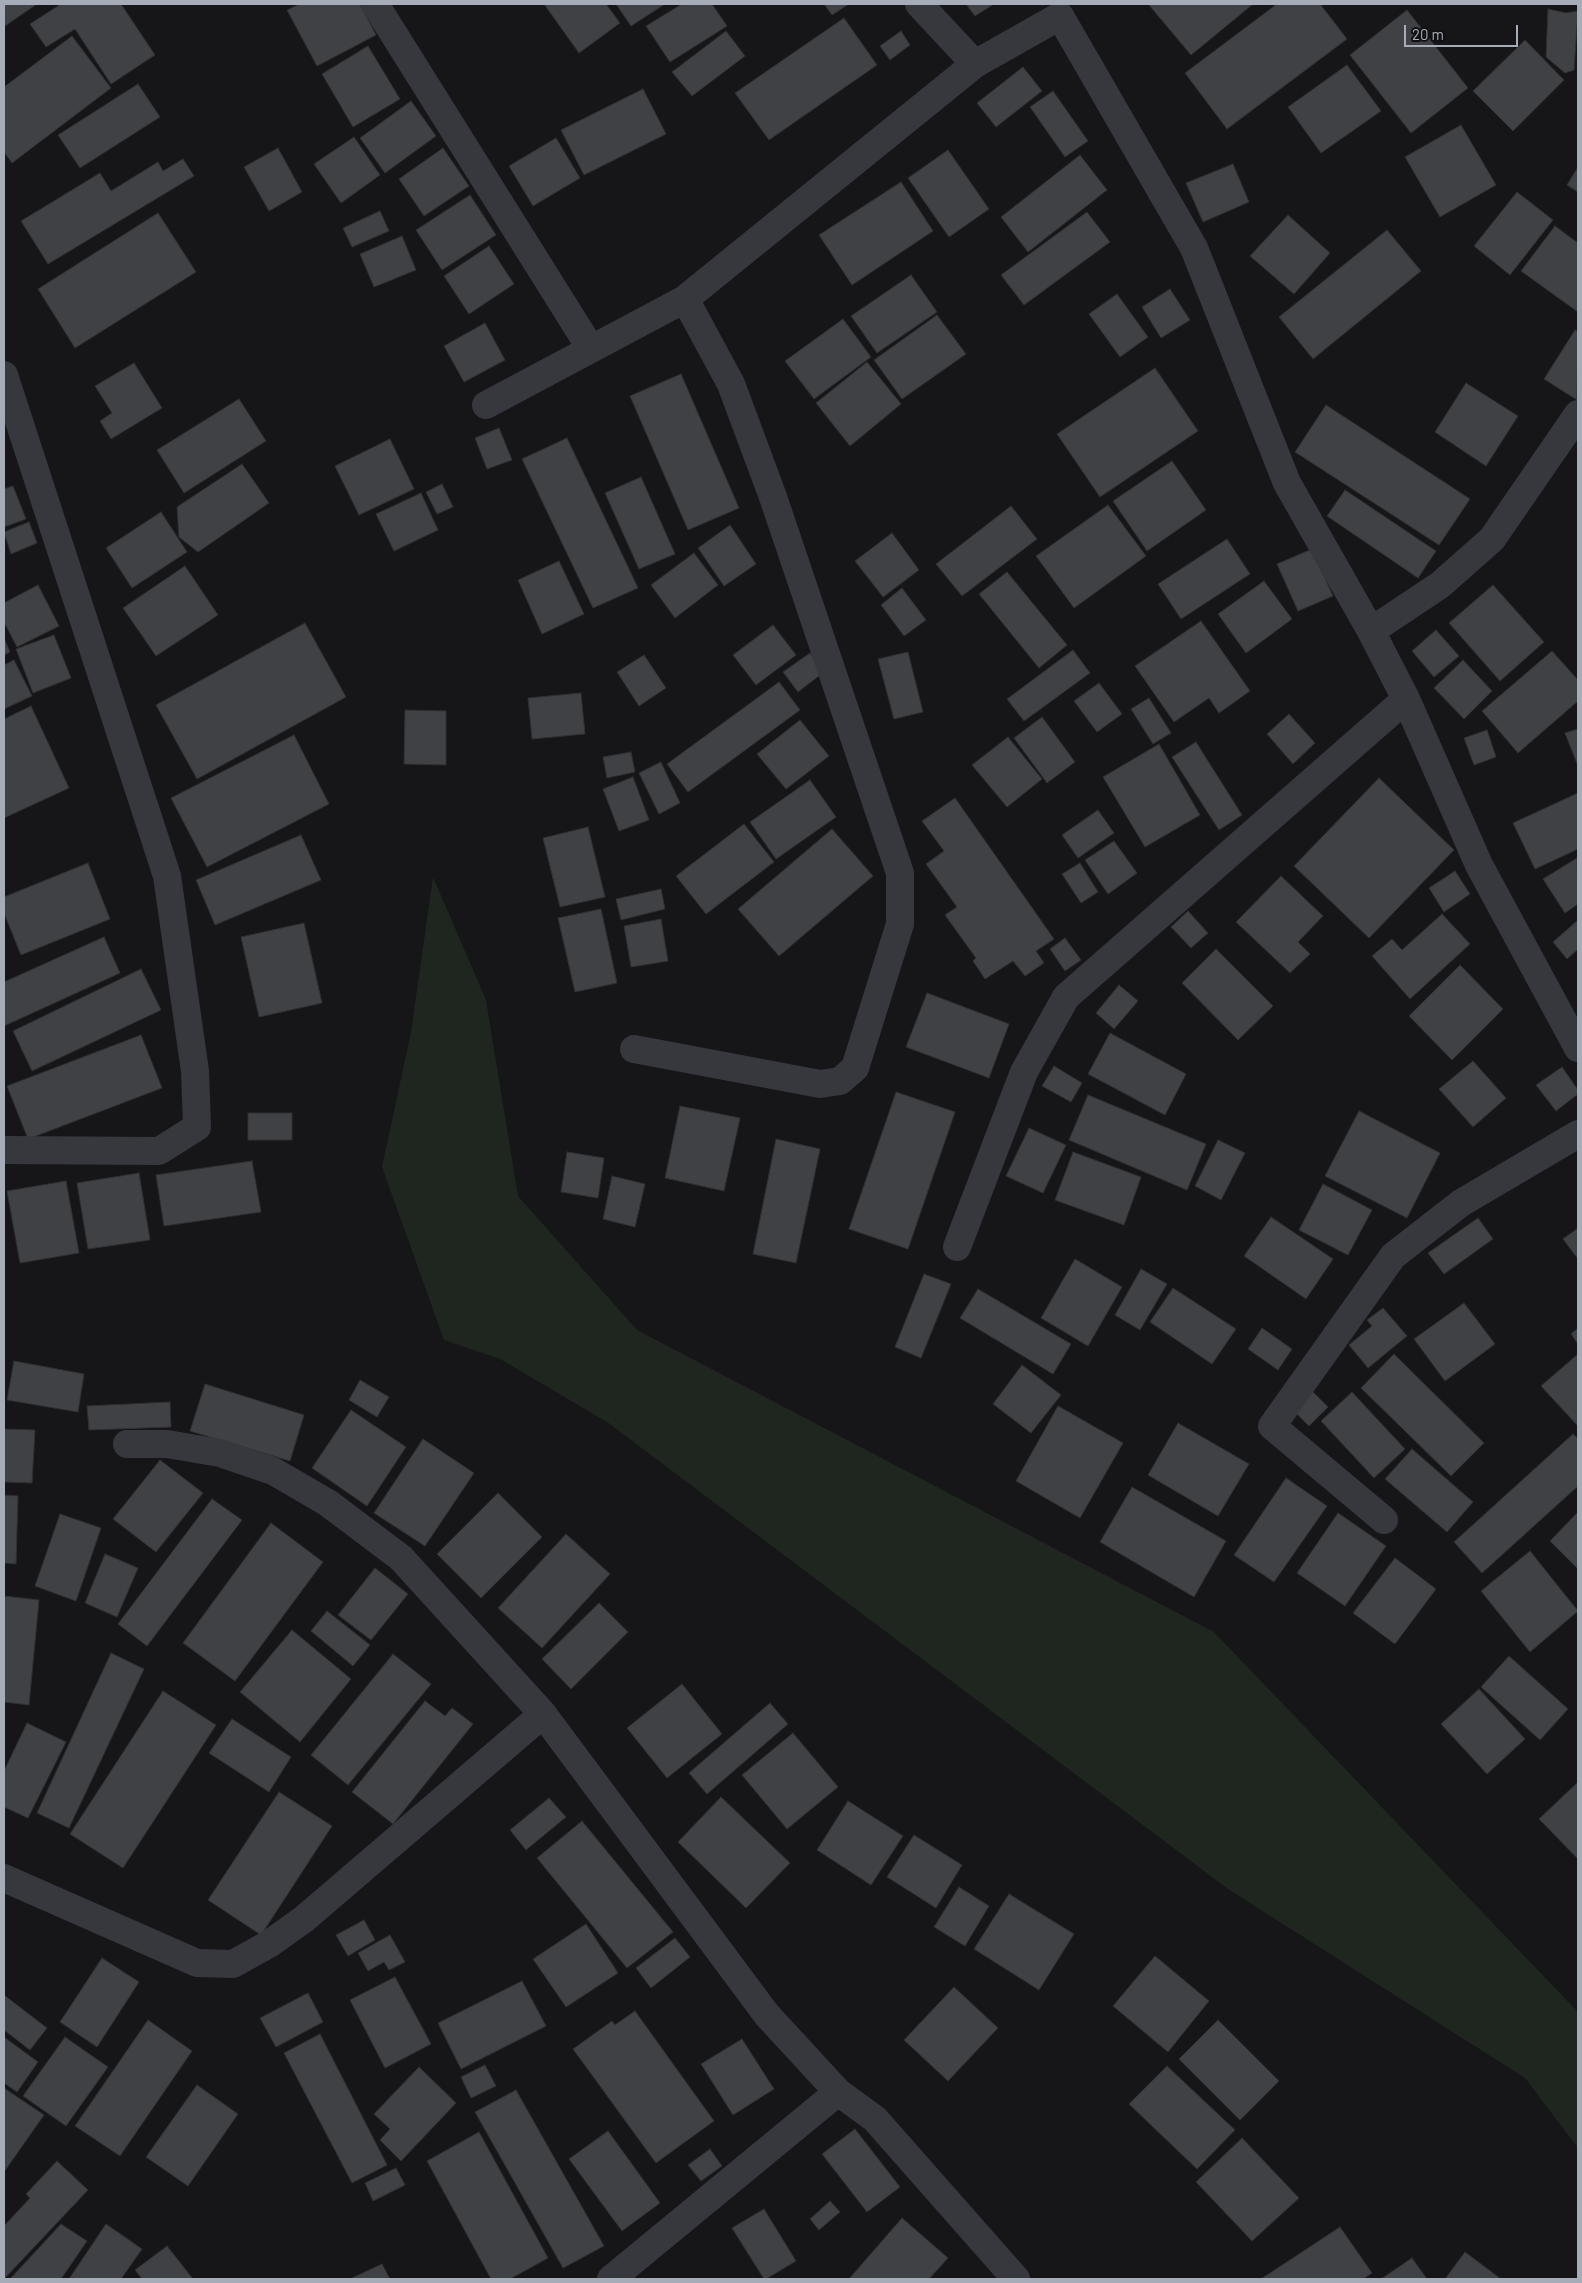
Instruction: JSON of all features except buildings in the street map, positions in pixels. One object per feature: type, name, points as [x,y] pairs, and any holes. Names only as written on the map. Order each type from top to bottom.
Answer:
[{"type":"street","points":[[375,4],[591,349]]},
{"type":"street","points":[[919,4],[975,64]]},
{"type":"street","points":[[486,405],[685,300],[975,64],[1067,10],[1194,248],[1287,483],[1371,631],[1406,699],[1479,865],[1578,1048]]},
{"type":"street","points":[[634,1049],[820,1084],[840,1081],[855,1068],[900,924],[900,873],[773,497],[731,384],[685,300]]},
{"type":"street","points":[[4,376],[167,876],[195,1072],[197,1127],[159,1151],[4,1150]]},
{"type":"street","points":[[1371,631],[1440,585],[1492,539],[1578,414]]},
{"type":"street","points":[[957,1247],[1024,1072],[1066,998],[1406,699]]},
{"type":"street","points":[[1384,1520],[1272,1426],[1393,1256],[1461,1203],[1578,1134]]},
{"type":"street","points":[[128,1444],[167,1444],[220,1453],[273,1471],[328,1503],[401,1558],[543,1714],[767,2015],[838,2092],[875,2119],[1016,2279]]},
{"type":"street","points":[[4,1878],[197,1964],[233,1964],[269,1944],[304,1919],[543,1714]]},
{"type":"street","points":[[611,2279],[838,2092]]},
{"type":"shaded area","points":[[433,877],[486,1000],[518,1196],[637,1330],[1214,1632],[1578,2012],[1578,2148],[1525,2078],[1228,1889],[607,1422],[500,1359],[444,1340],[382,1167],[411,1032]]}]
